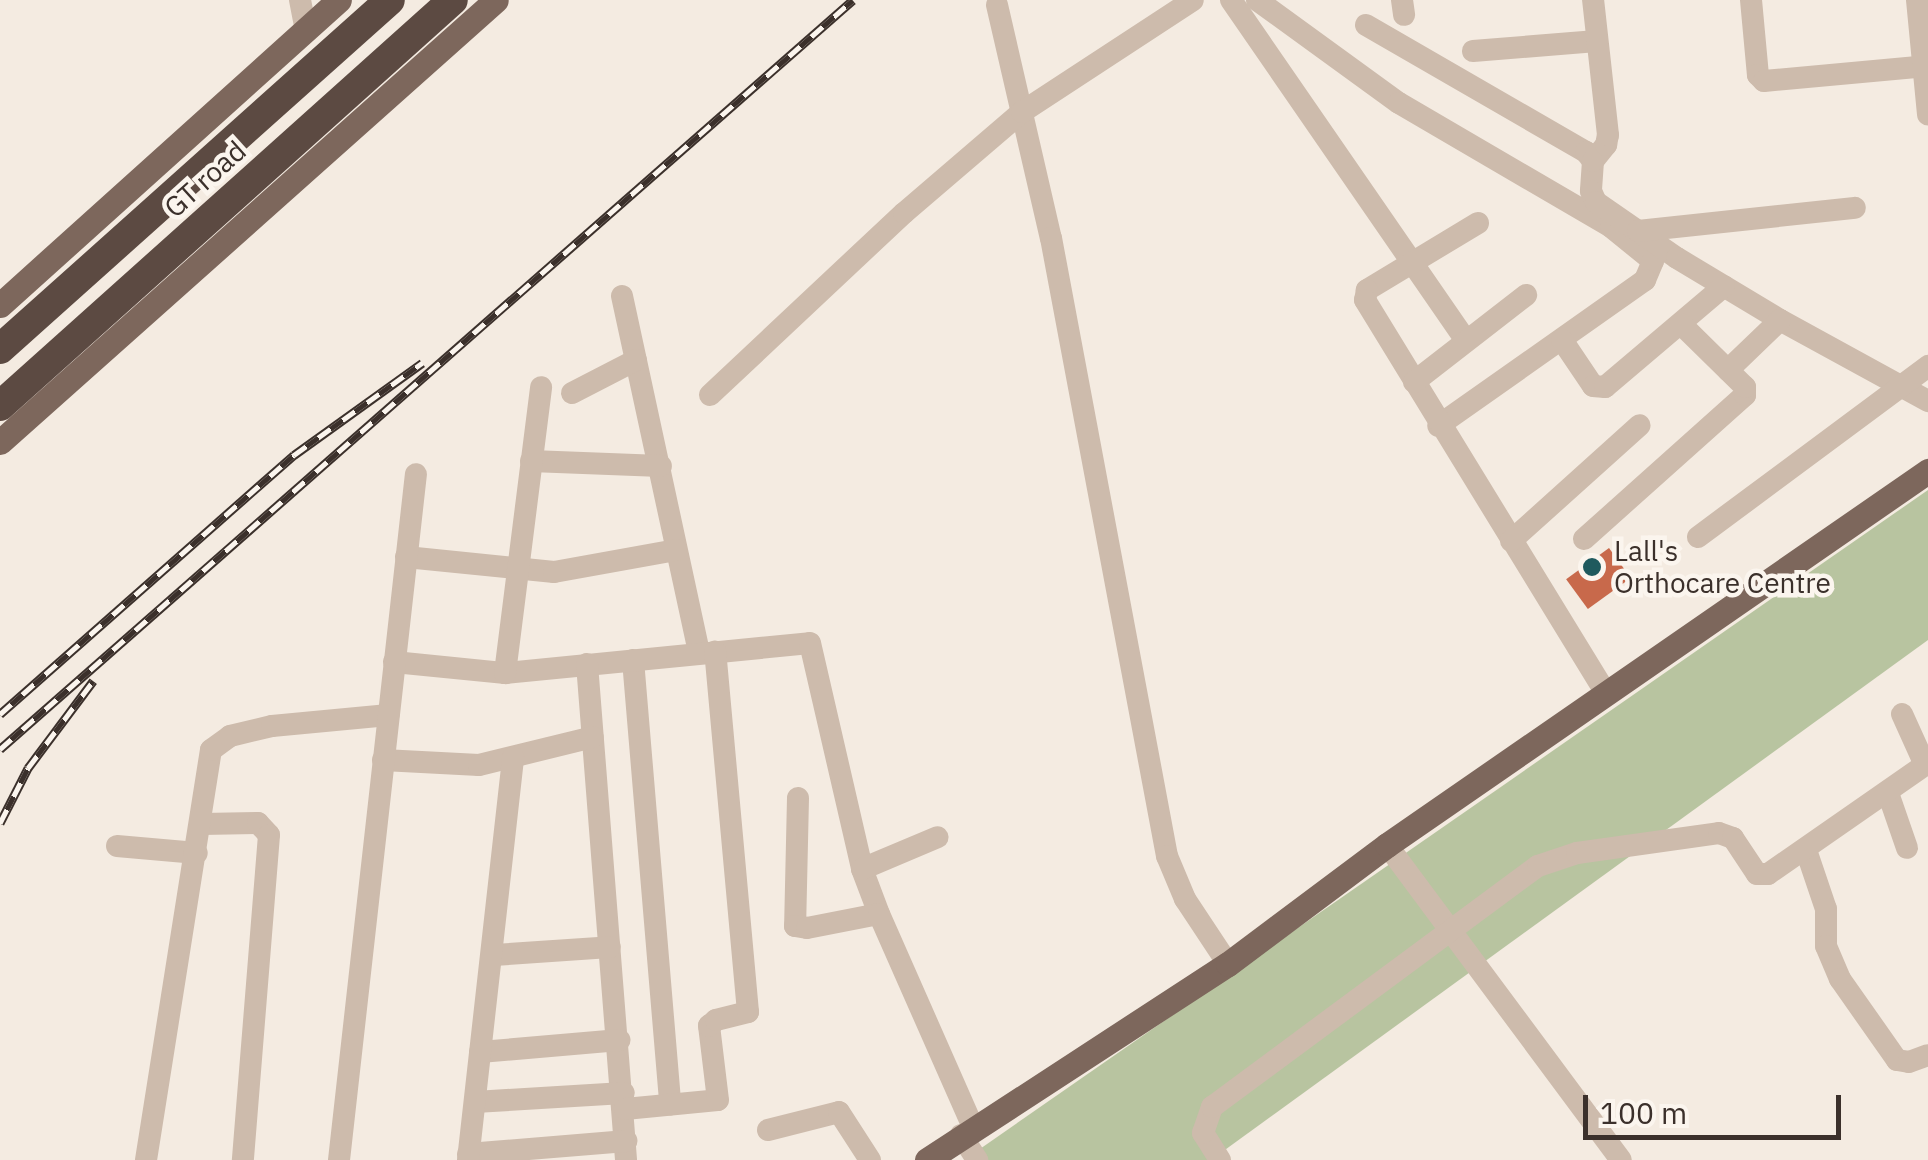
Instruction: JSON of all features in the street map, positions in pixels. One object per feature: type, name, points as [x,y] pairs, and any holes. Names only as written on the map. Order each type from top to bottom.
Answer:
[{"type":"highway","name":"GT road","points":[[0,349],[390,0]]},
{"type":"highway","name":"GT road","points":[[0,406],[453,0]]},
{"type":"main road","points":[[0,306],[339,0]]},
{"type":"main road","points":[[0,442],[496,0]]},
{"type":"main road","points":[[927,1160],[1228,964],[1387,845],[1928,471]]},
{"type":"street","points":[[300,0],[306,30]]},
{"type":"street","points":[[710,395],[904,212],[1022,112],[1193,0]]},
{"type":"street","points":[[1231,0],[1466,342]]},
{"type":"street","points":[[1257,0],[1399,103],[1611,227],[1649,255],[1652,269],[1645,280],[1438,426]]},
{"type":"street","points":[[1593,0],[1608,140],[1593,161],[1594,198],[1724,286],[1928,401]]},
{"type":"street","points":[[1751,0],[1758,76],[1764,81],[1926,66]]},
{"type":"street","points":[[1916,0],[1926,66],[1928,114]]},
{"type":"street","points":[[997,4],[1051,238],[1167,856],[1185,899],[1228,964]]},
{"type":"street","points":[[1366,25],[1578,146],[1593,161]]},
{"type":"street","points":[[1473,52],[1597,41]]},
{"type":"street","points":[[1638,231],[1854,208]]},
{"type":"street","points":[[1478,222],[1367,290],[1364,297],[1438,426],[1606,694]]},
{"type":"street","points":[[1562,340],[1593,386],[1600,388],[1724,286]]},
{"type":"street","points":[[1414,382],[1526,294]]},
{"type":"street","points":[[474,1102],[670,1104],[718,1100],[709,1026],[716,1020],[748,1012],[707,652],[676,550],[622,296]]},
{"type":"street","points":[[1728,370],[1780,320]]},
{"type":"street","points":[[1584,539],[1742,399],[1745,387],[1681,324]]},
{"type":"street","points":[[572,393],[636,360]]},
{"type":"street","points":[[1698,537],[1928,366]]},
{"type":"street","points":[[505,673],[541,387]]},
{"type":"street","points":[[1511,542],[1640,425]]},
{"type":"street","points":[[532,461],[661,466]]},
{"type":"street","points":[[339,1160],[416,474]]},
{"type":"street","points":[[406,557],[516,570],[574,571],[676,550]]},
{"type":"street","points":[[394,662],[505,673],[810,643],[862,869],[977,1160]]},
{"type":"street","points":[[633,660],[670,1104]]},
{"type":"street","points":[[513,758],[494,955],[468,1157],[626,1151],[587,664]]},
{"type":"street","points":[[1220,1160],[1203,1133],[1212,1107],[1538,866],[1562,856],[1719,832],[1733,838],[1752,870],[1762,875],[1806,850],[1927,764],[1902,714]]},
{"type":"street","points":[[146,1160],[202,824],[205,770],[218,742],[309,720],[388,715]]},
{"type":"street","points":[[384,760],[479,765],[593,737]]},
{"type":"street","points":[[1888,793],[1908,848]]},
{"type":"street","points":[[798,798],[795,926],[806,928],[880,914]]},
{"type":"street","points":[[202,824],[258,822],[269,835],[243,1160]]},
{"type":"street","points":[[862,869],[938,838]]},
{"type":"street","points":[[1387,845],[1622,1160]]},
{"type":"street","points":[[118,846],[197,853]]},
{"type":"street","points":[[1806,850],[1826,909],[1826,946],[1840,979],[1897,1060],[1928,1056]]},
{"type":"street","points":[[494,955],[610,947]]},
{"type":"street","points":[[480,1052],[619,1040]]},
{"type":"street","points":[[768,1130],[839,1112],[870,1160]]},
{"type":"green space","points":[[1928,490],[1928,640],[1211,1160],[964,1160]]},
{"type":"building","points":[[1609,548],[1631,578],[1588,609],[1566,579]]},
{"type":"railway","points":[[0,749],[853,0]]},
{"type":"railway","points":[[0,714],[294,455],[422,363]]},
{"type":"railway","points":[[0,823],[28,768],[93,681]]},
{"type":"place","name":"Lall's Orthocare Centre","points":[[1592,567]]}]
